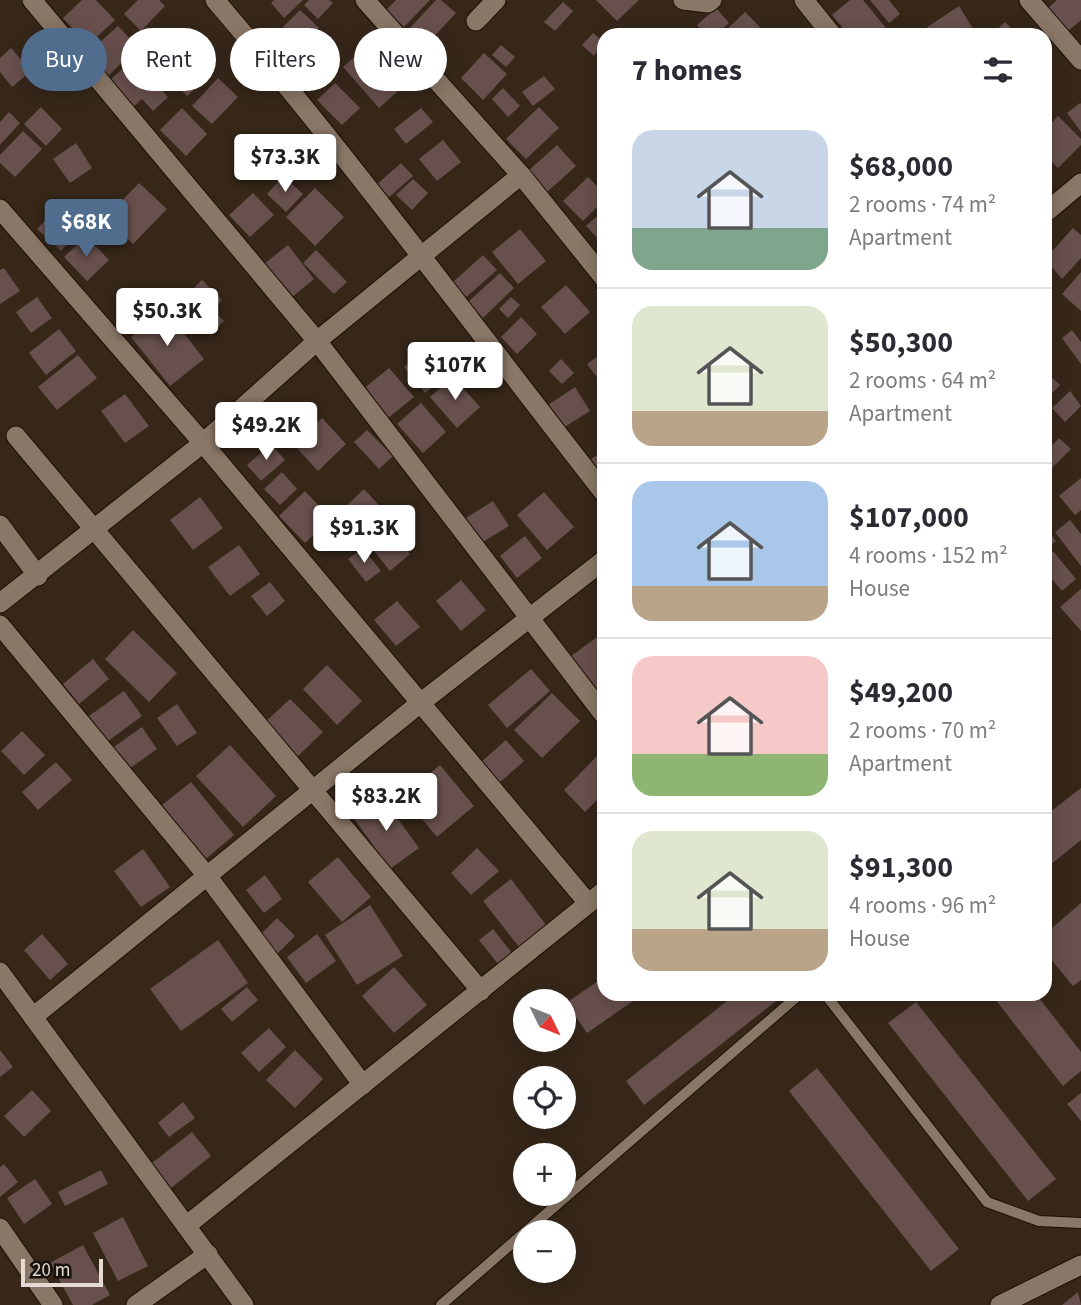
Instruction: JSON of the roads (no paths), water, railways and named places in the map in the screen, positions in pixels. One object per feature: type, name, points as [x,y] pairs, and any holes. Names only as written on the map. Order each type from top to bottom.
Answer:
[{"type":"street","points":[[32,0],[317,341],[597,706]]},
{"type":"street","points":[[215,0],[374,193],[421,258],[597,484]]},
{"type":"street","points":[[365,0],[521,175],[597,269]]},
{"type":"street","points":[[476,21],[496,0]]},
{"type":"street","points":[[683,0],[712,0]]},
{"type":"street","points":[[804,0],[826,28]]},
{"type":"street","points":[[1029,0],[1081,60]]},
{"type":"street","points":[[0,603],[38,576],[203,443],[317,341],[521,175]]},
{"type":"street","points":[[1052,207],[1081,183]]},
{"type":"street","points":[[0,209],[203,443],[419,704],[596,897],[186,1226]]},
{"type":"street","points":[[16,436],[313,794],[481,991]]},
{"type":"street","points":[[0,525],[38,576]]},
{"type":"street","points":[[33,1017],[313,794],[419,704],[597,566]]},
{"type":"street","points":[[0,625],[208,877],[363,1085]]},
{"type":"street","points":[[0,972],[244,1305]]},
{"type":"street","points":[[0,1228],[53,1305]]},
{"type":"street","points":[[136,1305],[208,1254]]},
{"type":"street","points":[[1000,1305],[1081,1265]]},
{"type":"lane","points":[[441,1305],[792,1001]]},
{"type":"lane","points":[[830,1001],[987,1202],[1039,1221],[1081,1223]]}]
